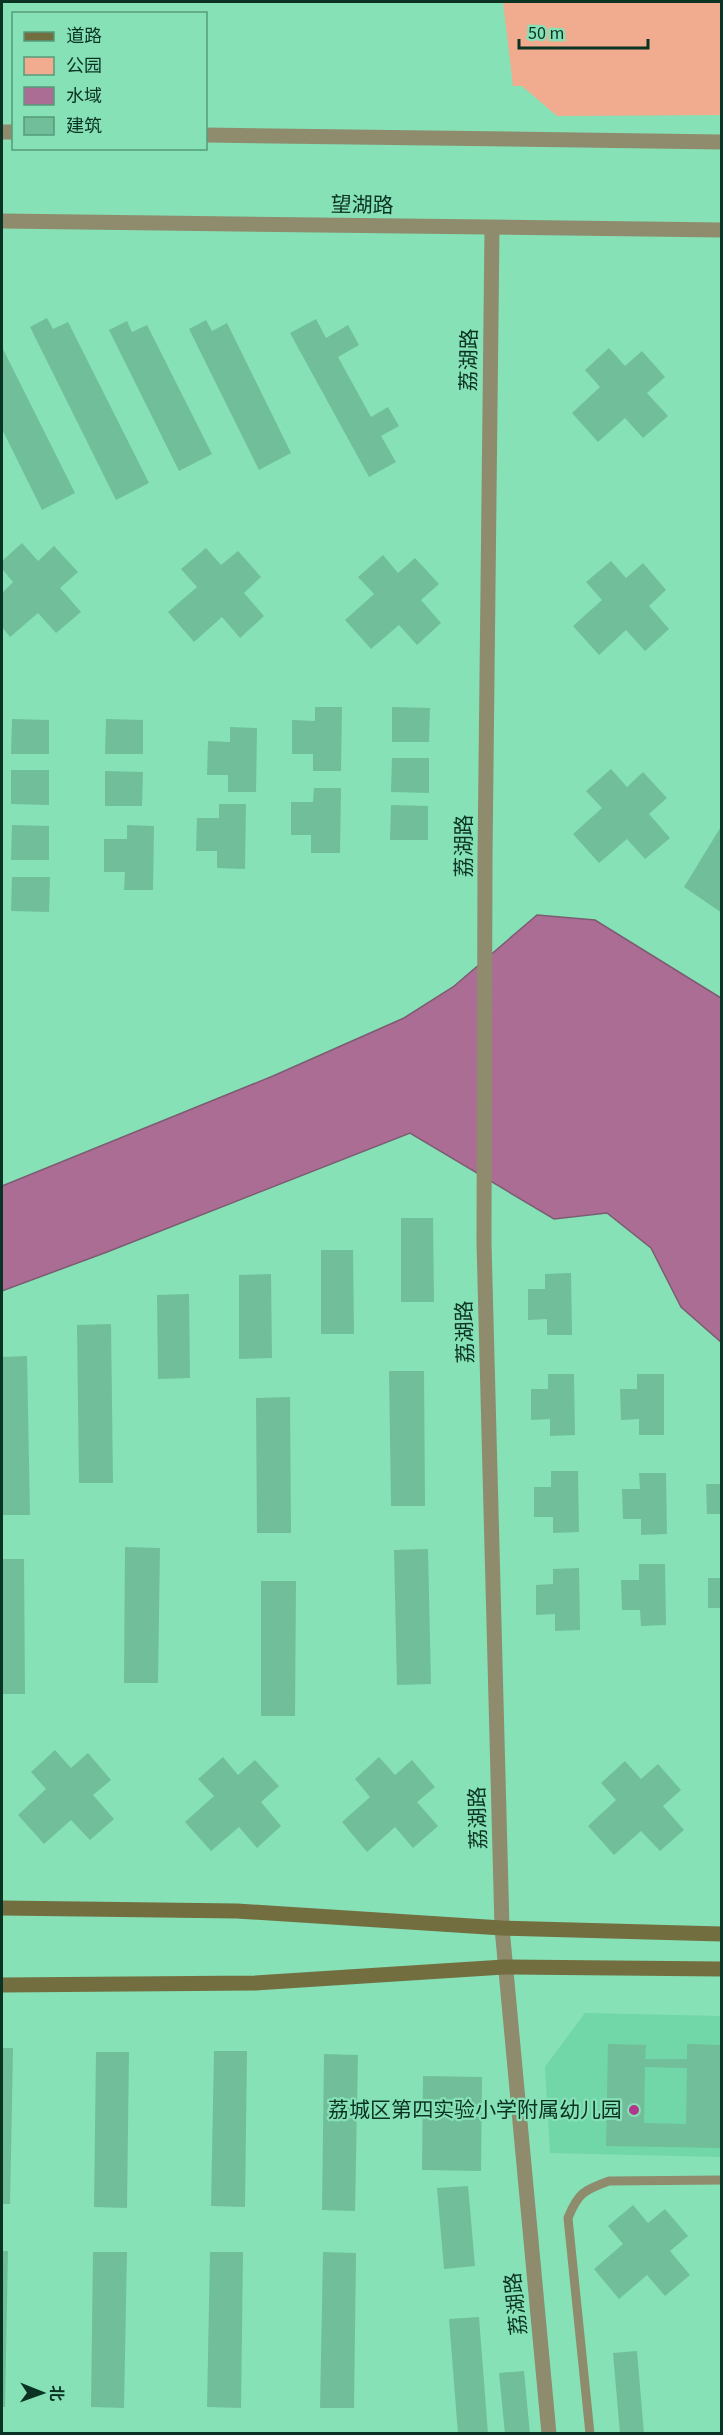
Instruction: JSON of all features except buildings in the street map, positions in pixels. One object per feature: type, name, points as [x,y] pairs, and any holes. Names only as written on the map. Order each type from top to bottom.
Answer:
[{"type":"main road","points":[[2,1908],[237,1911],[502,1928],[722,1934]]},
{"type":"main road","points":[[2,1985],[255,1983],[504,1967],[722,1969]]},
{"type":"street","points":[[207,135],[722,142]]},
{"type":"street","name":"望湖路","points":[[2,221],[722,230]]},
{"type":"street","name":"荔湖路","points":[[492,228],[485,857],[484,1243],[504,1967],[549,2433]]},
{"type":"lane","points":[[590,2433],[568,2218],[576,2198],[593,2187],[609,2181],[722,2180]]},
{"type":"shaded area","name":"荔城区第四实验小学附属幼儿园","points":[[585,2013],[721,2016],[721,2157],[550,2153],[545,2067]]},
{"type":"green space","points":[[503,2],[721,2],[721,115],[557,116],[522,86],[513,86]]},
{"type":"water","points":[[537,915],[595,920],[721,998],[721,1342],[681,1307],[651,1248],[607,1213],[554,1219],[410,1133],[2,1291],[2,1186],[273,1076],[404,1018],[453,987]]},
{"type":"place","name":"荔城区第四实验小学附属幼儿园","points":[[634,2110]]}]
